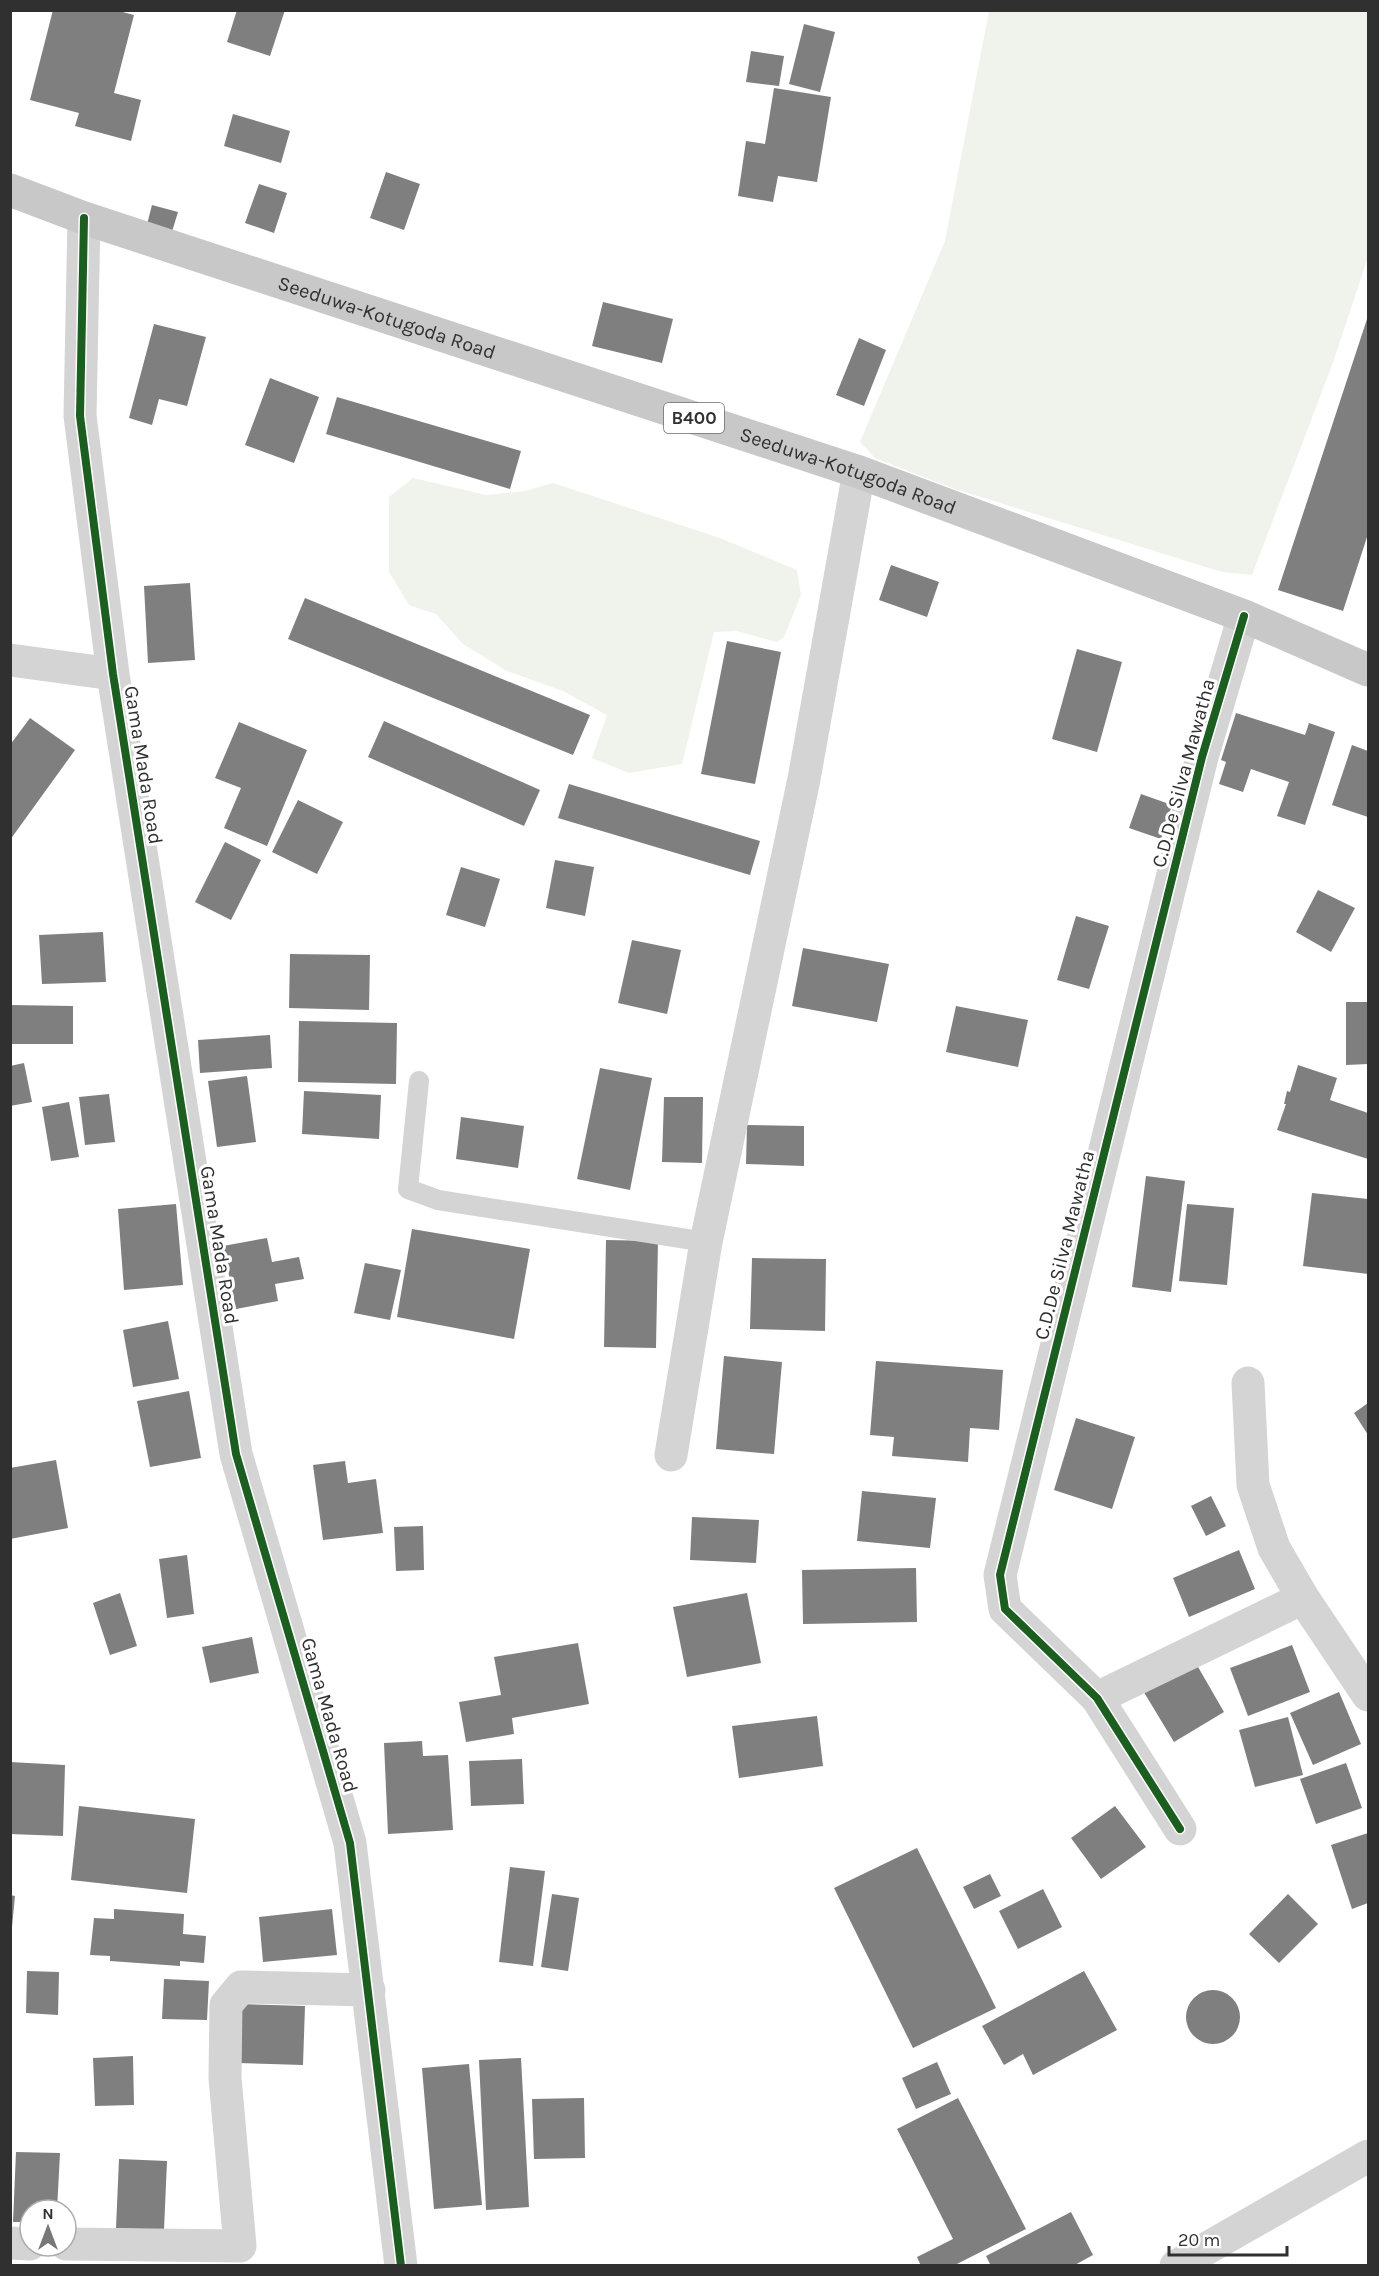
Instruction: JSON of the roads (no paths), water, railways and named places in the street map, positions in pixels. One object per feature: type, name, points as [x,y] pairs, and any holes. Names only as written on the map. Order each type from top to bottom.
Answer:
[{"type":"main road","name":"Seeduwa-Kotugoda Road","points":[[10,190],[84,218],[859,472],[1244,616],[1368,670]]},
{"type":"street","name":"Gama Mada Road","points":[[84,218],[80,416],[113,674],[236,1454],[351,1843],[401,2265]]},
{"type":"street","points":[[671,1455],[706,1242],[804,778],[859,472]]},
{"type":"street","name":"C.D.De Silva Mawatha","points":[[1180,1829],[1097,1698],[1005,1609],[1000,1575],[1202,757],[1244,616]]},
{"type":"street","name":"Gama Mada Road","points":[[10,660],[113,674]]},
{"type":"street","points":[[1248,1383],[1253,1485],[1274,1548],[1303,1598],[1368,1695]]},
{"type":"street","points":[[1097,1698],[1303,1598]]},
{"type":"street","points":[[78,2244],[240,2246],[225,2078],[226,2006],[241,1987],[369,1990]]},
{"type":"street","points":[[1176,2265],[1368,2156]]},
{"type":"lane","points":[[419,1081],[408,1189],[438,1200],[706,1242]]}]
